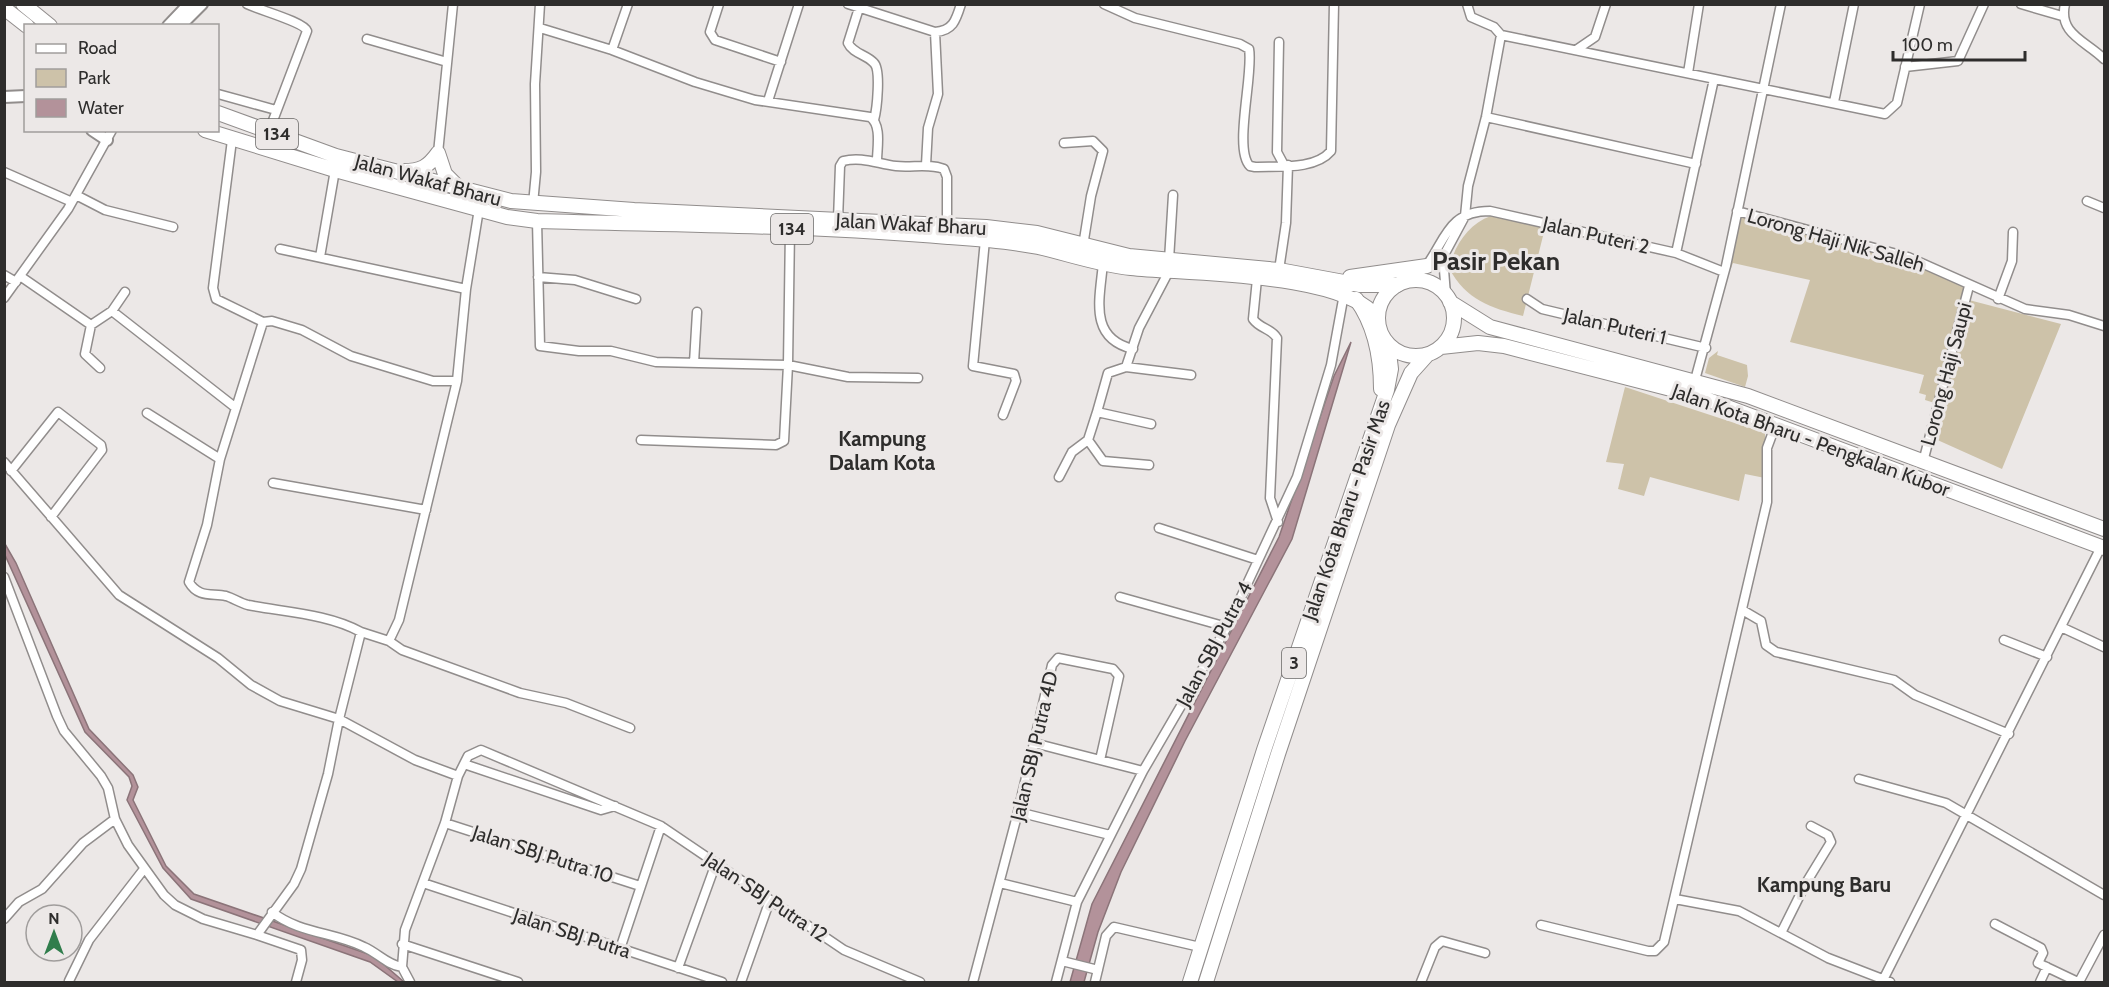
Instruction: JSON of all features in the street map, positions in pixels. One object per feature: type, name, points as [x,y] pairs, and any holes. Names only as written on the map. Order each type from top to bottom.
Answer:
[{"type":"main road","points":[[24,5],[48,24]]},
{"type":"main road","points":[[4,8],[25,24]]},
{"type":"main road","name":"Jalan Wakaf Bharu","points":[[219,113],[336,156],[511,201],[533,204],[946,224],[1037,233],[1169,265],[1320,288],[1350,297],[1371,309],[1378,319]]},
{"type":"main road","name":"Jalan Wakaf Bharu","points":[[208,132],[335,170],[479,209],[537,221],[790,229],[985,240],[1034,247],[1103,263],[1279,270],[1360,285],[1403,283]]},
{"type":"main road","points":[[388,171],[423,169],[430,165],[438,153]]},
{"type":"main road","points":[[438,153],[445,174],[461,189]]},
{"type":"main road","points":[[1297,273],[1361,277],[1427,266]]},
{"type":"main road","points":[[1426,281],[1448,299],[1453,326],[1434,350],[1407,354],[1388,344],[1379,328],[1378,319],[1383,299],[1403,283],[1426,281]]},
{"type":"main road","points":[[1350,297],[1368,321],[1380,357],[1382,403]]},
{"type":"main road","name":"Jalan Kota Bharu - Pengkalan Kubor","points":[[1448,299],[1490,327],[1748,396],[2104,529]]},
{"type":"main road","name":"Jalan Kota Bharu - Pengkalan Kubor","points":[[1434,350],[1478,343],[1504,346],[1698,396],[2103,547]]},
{"type":"main road","name":"Jalan Kota Bharu - Pasir Mas","points":[[1190,982],[1264,750],[1391,378],[1388,344]]},
{"type":"main road","name":"Jalan Kota Bharu - Pasir Mas","points":[[1206,982],[1260,809],[1388,425],[1411,373],[1434,350]]},
{"type":"street","points":[[170,24],[189,4]]},
{"type":"street","points":[[182,24],[202,4]]},
{"type":"street","points":[[247,4],[265,13],[301,24],[307,31],[269,131]]},
{"type":"street","points":[[438,153],[453,4]]},
{"type":"street","points":[[533,204],[536,172],[535,84],[540,4]]},
{"type":"street","points":[[612,50],[628,4]]},
{"type":"street","points":[[719,4],[710,32],[715,40],[781,62]]},
{"type":"street","points":[[768,100],[799,4]]},
{"type":"street","points":[[848,4],[935,32],[952,27],[961,4]]},
{"type":"street","points":[[1104,4],[1136,18],[1247,47],[1250,53],[1245,108],[1247,163],[1255,167],[1324,159],[1331,151],[1334,4]]},
{"type":"street","points":[[1467,4],[1471,17],[1494,27],[1501,35],[1885,114],[1897,103],[1920,4]]},
{"type":"street","points":[[1576,51],[1595,37],[1606,4]]},
{"type":"street","points":[[1688,74],[1699,4]]},
{"type":"street","points":[[1695,380],[1706,348],[1724,272],[1781,4]]},
{"type":"street","points":[[1834,102],[1854,4]]},
{"type":"street","points":[[1905,67],[1958,61],[1984,4]]},
{"type":"street","points":[[2021,4],[2062,15]]},
{"type":"street","points":[[2064,4],[2062,15],[2072,35],[2085,42],[2104,59]]},
{"type":"street","points":[[858,8],[848,43],[851,49],[873,62],[878,69],[874,120],[878,133],[877,161]]},
{"type":"street","points":[[540,28],[612,50],[695,82],[755,100],[768,100],[866,116],[874,120]]},
{"type":"street","points":[[926,165],[928,128],[938,94],[935,32]]},
{"type":"street","points":[[1448,299],[1443,257],[1465,216],[1468,186],[1486,117],[1501,35]]},
{"type":"street","points":[[367,39],[447,62]]},
{"type":"street","points":[[1279,42],[1277,152],[1286,165],[1286,223],[1279,270]]},
{"type":"street","points":[[1676,253],[1714,79]]},
{"type":"street","points":[[219,94],[276,110]]},
{"type":"street","points":[[4,97],[24,96]]},
{"type":"street","points":[[219,117],[234,118]]},
{"type":"street","points":[[1486,117],[1696,164]]},
{"type":"street","points":[[4,298],[74,199],[110,135]]},
{"type":"street","points":[[232,140],[213,294],[220,302],[263,322],[272,321],[302,330],[351,356],[433,381],[457,381]]},
{"type":"street","points":[[1064,142],[1093,141],[1103,151],[1091,196],[1083,246]]},
{"type":"street","points":[[838,220],[841,163],[850,159],[877,161],[896,166],[926,165],[940,168],[946,173],[946,224]]},
{"type":"street","points":[[320,257],[335,170]]},
{"type":"street","points":[[4,172],[105,210],[174,227]]},
{"type":"street","points":[[1126,367],[1150,307],[1162,288],[1169,265],[1173,195]]},
{"type":"street","points":[[2087,201],[2104,208]]},
{"type":"street","points":[[389,641],[399,620],[457,381],[466,289],[479,209]]},
{"type":"street","name":"Jalan Puteri 2","points":[[1465,216],[1477,211],[1490,211],[1676,253],[1724,272]]},
{"type":"street","name":"Lorong Haji Nik Salleh","points":[[1737,211],[1908,257],[1943,271],[1968,286],[2025,309],[2069,315],[2104,326]]},
{"type":"street","points":[[1403,283],[1427,266],[1441,239],[1465,216]]},
{"type":"street","points":[[537,221],[540,346],[579,351],[611,351],[656,362],[789,365],[848,377],[918,378]]},
{"type":"street","points":[[641,440],[781,444],[784,441],[789,365],[790,229]]},
{"type":"street","points":[[1998,299],[2012,261],[2013,232]]},
{"type":"street","points":[[985,240],[974,366],[1014,374],[1016,381],[1003,415]]},
{"type":"street","points":[[280,249],[466,289]]},
{"type":"street","points":[[1103,263],[1100,321],[1112,340],[1133,349]]},
{"type":"street","points":[[4,275],[18,279],[91,325]]},
{"type":"street","points":[[538,277],[576,280],[636,299]]},
{"type":"street","points":[[1257,279],[1253,320],[1257,325],[1272,330],[1277,338],[1270,498],[1278,522]]},
{"type":"street","name":"Lorong Haji Saupi","points":[[1923,462],[1968,286]]},
{"type":"street","points":[[100,368],[85,354],[91,325],[112,311],[125,292]]},
{"type":"street","name":"Jalan SBJ Putra 4","points":[[1056,982],[1064,962],[1077,902],[1143,771],[1227,627],[1278,522],[1297,477],[1350,297]]},
{"type":"street","name":"Jalan Puteri 1","points":[[1527,299],[1542,309],[1706,348]]},
{"type":"street","points":[[112,311],[236,408]]},
{"type":"street","points":[[694,363],[697,312]]},
{"type":"street","points":[[263,322],[220,459],[207,525],[189,574],[192,587],[208,596],[222,595],[247,604],[342,624],[389,641],[402,650],[520,693],[566,703],[630,728]]},
{"type":"street","points":[[1059,477],[1072,452],[1088,440],[1108,374],[1126,367],[1191,375]]},
{"type":"street","points":[[11,471],[58,412],[101,445],[102,450],[51,517]]},
{"type":"street","points":[[1097,412],[1151,424]]},
{"type":"street","points":[[147,413],[220,459]]},
{"type":"street","points":[[1541,926],[1655,951],[1664,942],[1744,611],[1767,502],[1767,448],[1776,424]]},
{"type":"street","points":[[1088,440],[1103,461],[1149,465]]},
{"type":"street","points":[[4,462],[119,595],[218,658],[251,685],[306,711],[339,719],[415,760],[458,776]]},
{"type":"street","points":[[273,483],[426,510]]},
{"type":"street","points":[[1159,528],[1258,560]]},
{"type":"street","points":[[1675,899],[1739,911],[1856,971],[1886,981],[2103,547]]},
{"type":"street","points":[[4,577],[64,731],[108,788],[115,819],[144,869],[164,895],[186,912],[210,922],[259,932],[301,950],[302,960],[296,982]]},
{"type":"street","points":[[1120,597],[1227,627]]},
{"type":"street","points":[[1744,611],[1761,621],[1766,645],[1776,652],[1894,680],[1915,695],[2009,734]]},
{"type":"street","points":[[2061,627],[2104,647]]},
{"type":"street","points":[[259,932],[294,884],[301,869],[328,774],[361,632]]},
{"type":"street","points":[[2004,640],[2047,657]]},
{"type":"street","name":"Jalan SBJ Putra 4D","points":[[973,982],[1018,812],[1054,661],[1063,658],[1113,669],[1117,672],[1119,680],[1100,760]]},
{"type":"street","points":[[1034,743],[1143,771]]},
{"type":"street","name":"Jalan SBJ Putra 12","points":[[615,806],[601,810],[464,764],[474,751],[488,752],[615,806],[661,826],[844,950],[920,982]]},
{"type":"street","points":[[410,982],[402,967],[402,944],[446,823],[458,776],[464,764]]},
{"type":"street","points":[[1859,779],[1929,796],[2104,895]]},
{"type":"street","points":[[1018,812],[1110,835]]},
{"type":"street","points":[[4,919],[19,902],[42,890],[83,843],[115,819]]},
{"type":"street","name":"Jalan SBJ Putra 10","points":[[446,823],[640,886]]},
{"type":"street","points":[[620,949],[661,826]]},
{"type":"street","points":[[1781,933],[1806,883],[1831,842],[1828,835],[1811,826]]},
{"type":"street","points":[[678,968],[716,863]]},
{"type":"street","points":[[69,981],[89,940],[144,869]]},
{"type":"street","name":"Jalan SBJ Putra","points":[[423,883],[722,982]]},
{"type":"street","points":[[1000,883],[1077,902]]},
{"type":"street","points":[[741,982],[770,900]]},
{"type":"street","points":[[271,913],[290,925],[352,942],[387,963],[402,967]]},
{"type":"street","points":[[1995,924],[2041,948],[2043,953],[2038,963],[2078,982],[2104,934]]},
{"type":"street","points":[[1095,982],[1095,970],[1106,936],[1114,927],[1200,947]]},
{"type":"street","points":[[1421,982],[1436,947],[1442,941],[1485,953]]},
{"type":"street","points":[[402,944],[518,982]]},
{"type":"street","points":[[1064,962],[1095,970]]},
{"type":"street","points":[[2040,982],[2047,967]]},
{"type":"green space","points":[[1737,211],[1908,257],[1969,286],[1938,404],[1925,400],[1926,395],[1919,393],[1924,375],[1790,342],[1810,280],[1733,263],[1731,268],[1726,266]]},
{"type":"green space","points":[[1491,216],[1545,228],[1523,316],[1500,310],[1480,301],[1463,288],[1449,268],[1464,236],[1476,224]]},
{"type":"green space","points":[[1969,300],[2061,324],[2002,469],[1933,438]]},
{"type":"green space","points":[[1718,351],[1717,355],[1747,365],[1748,376],[1745,387],[1705,373],[1709,358]]},
{"type":"green space","points":[[1625,387],[1765,433],[1765,478],[1745,474],[1739,501],[1650,477],[1644,496],[1618,489],[1624,464],[1606,462]]},
{"type":"water","points":[[1351,342],[1292,539],[1185,741],[1121,872],[1098,932],[1084,982],[1070,982],[1092,904],[1279,537],[1334,376]]},
{"type":"water","points":[[5,544],[16,563],[89,729],[133,775],[138,787],[133,800],[166,866],[194,894],[374,956],[404,982],[398,982],[370,962],[191,899],[163,868],[127,800],[132,786],[129,777],[85,732],[5,555]]},
{"type":"district","name":"Pasir Pekan","points":[[1496,261]]},
{"type":"district","name":"Kampung Dalam Kota","points":[[882,450]]},
{"type":"district","name":"Kampung Baru","points":[[1824,884]]}]
